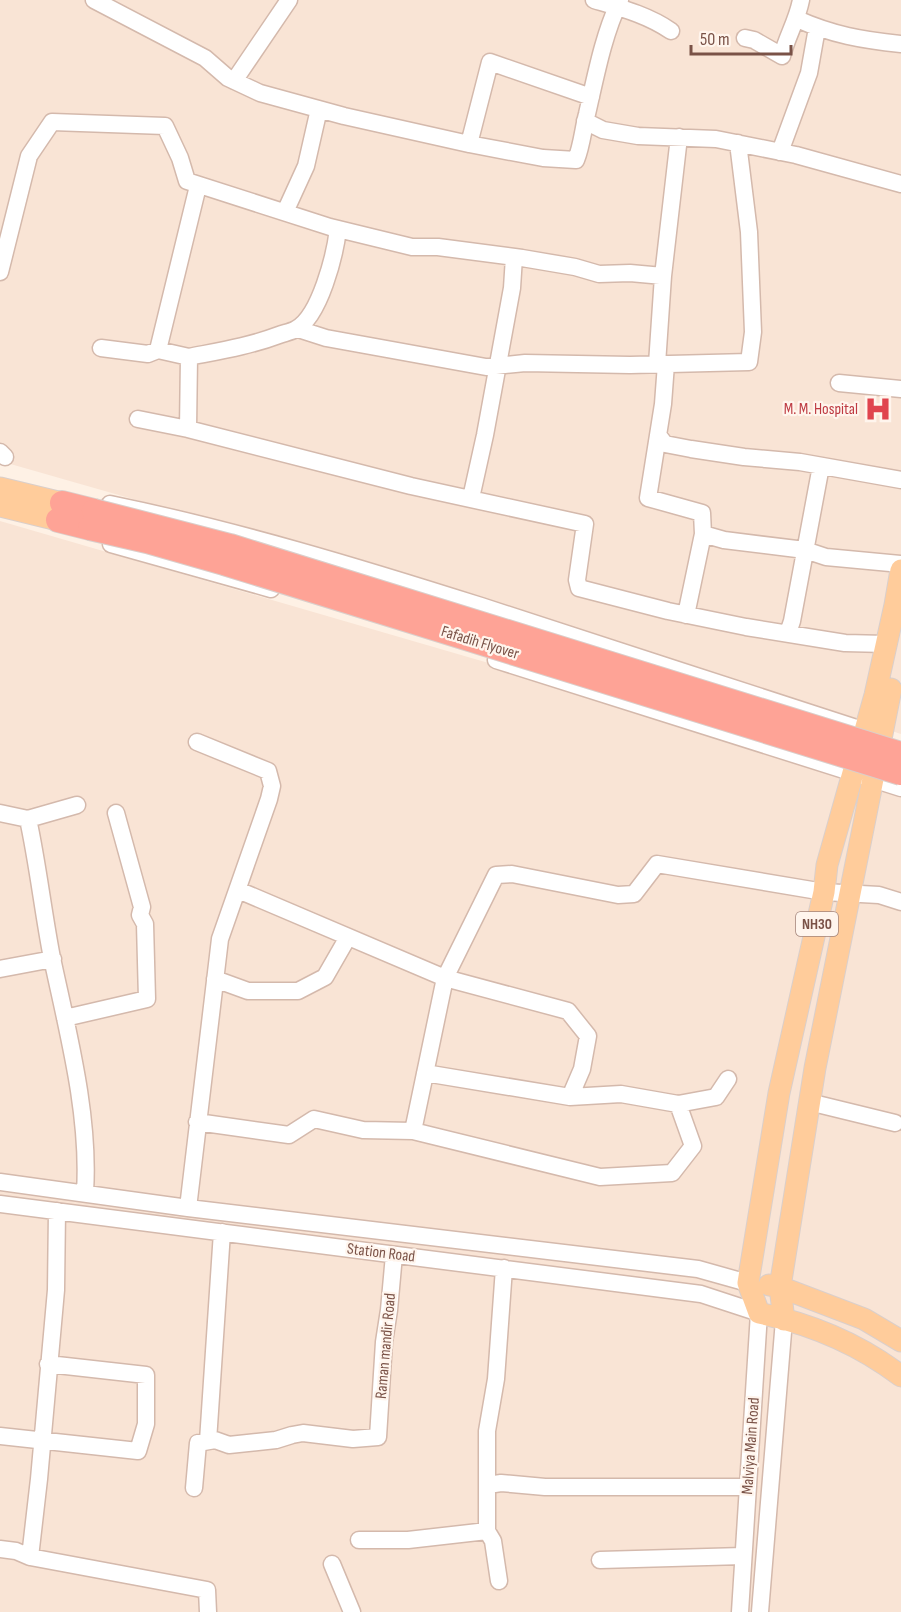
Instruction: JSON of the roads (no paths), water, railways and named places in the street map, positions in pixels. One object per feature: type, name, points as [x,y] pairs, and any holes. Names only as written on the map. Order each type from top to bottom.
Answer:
[{"type":"highway","name":"Fafadih Flyover","points":[[60,512],[230,546],[901,754]]},
{"type":"highway","name":"Fafadih Flyover","points":[[92,519],[147,541],[901,773]]},
{"type":"main road","points":[[0,488],[60,512]]},
{"type":"main road","points":[[0,506],[60,512]]},
{"type":"main road","name":"NH30","points":[[883,736],[895,605],[901,570]]},
{"type":"main road","name":"NH30","points":[[748,1283],[779,1093],[824,892],[827,865],[894,706],[893,643]]},
{"type":"main road","name":"NH30","points":[[780,1287],[809,1102],[850,893],[863,776]]},
{"type":"main road","points":[[748,1283],[780,1287],[864,1319],[901,1341]]},
{"type":"main road","name":"Malviya Main Road","points":[[748,1283],[759,1313]]},
{"type":"main road","points":[[780,1287],[784,1320]]},
{"type":"main road","points":[[759,1313],[825,1332],[852,1343],[875,1356],[901,1376]]},
{"type":"street","points":[[94,0],[205,58],[234,81],[260,93],[469,144],[543,158],[576,160],[581,147],[608,26],[619,3]]},
{"type":"street","points":[[234,81],[289,0]]},
{"type":"street","points":[[594,0],[619,3],[671,31]]},
{"type":"street","points":[[745,38],[754,40],[782,56],[797,19],[801,0]]},
{"type":"street","points":[[797,19],[856,39],[901,44]]},
{"type":"street","points":[[780,152],[809,73],[817,27]]},
{"type":"street","points":[[469,144],[490,62],[591,98]]},
{"type":"street","points":[[285,212],[306,166],[319,109]]},
{"type":"street","points":[[585,121],[603,130],[638,136],[716,139],[738,143],[901,184]]},
{"type":"street","points":[[0,272],[29,156],[52,122],[165,126],[180,158],[187,181],[338,229],[412,247],[438,247],[514,257],[575,267],[599,274],[630,273],[663,276]]},
{"type":"street","points":[[679,137],[663,276],[658,435],[648,498],[702,513],[703,534],[686,615]]},
{"type":"street","points":[[298,329],[326,338],[486,367],[525,363],[749,362],[753,332],[749,232],[738,143]]},
{"type":"street","points":[[158,351],[198,186]]},
{"type":"street","points":[[101,348],[148,354],[158,351],[189,357],[261,342],[298,329],[309,316],[322,291],[337,244],[338,229]]},
{"type":"street","points":[[471,498],[512,288],[514,257]]},
{"type":"street","points":[[188,429],[189,357]]},
{"type":"street","points":[[839,383],[901,389]]},
{"type":"street","points":[[138,419],[188,429],[411,486],[585,524],[577,580],[579,588],[686,615],[845,643],[893,643]]},
{"type":"street","points":[[658,435],[665,444],[691,449],[821,466],[901,480]]},
{"type":"street","points":[[788,633],[821,466]]},
{"type":"street","points":[[883,736],[331,558],[188,520],[84,499],[60,512],[71,533],[317,603],[901,788]]},
{"type":"street","points":[[703,534],[724,540],[805,549],[826,557],[901,564]]},
{"type":"street","points":[[188,1208],[220,939],[272,786],[268,771],[197,742]]},
{"type":"street","points":[[0,813],[28,819],[77,805]]},
{"type":"street","points":[[65,1018],[147,999],[144,924],[140,915],[142,907],[116,813]]},
{"type":"street","points":[[28,819],[82,1119],[87,1163],[85,1192]]},
{"type":"street","points":[[413,1131],[445,978],[496,875],[512,874],[626,895],[634,894],[657,864],[824,892],[879,895],[901,902]]},
{"type":"street","points":[[238,890],[445,978],[568,1011],[588,1036],[582,1069],[570,1098]]},
{"type":"street","points":[[215,979],[248,991],[298,991],[325,977],[348,937]]},
{"type":"street","points":[[0,969],[53,959]]},
{"type":"street","points":[[425,1073],[570,1098],[621,1094],[678,1104],[716,1098],[728,1079]]},
{"type":"street","points":[[809,1102],[895,1123]]},
{"type":"street","points":[[197,1122],[289,1135],[314,1119],[363,1130],[413,1131],[600,1177],[672,1173],[693,1146],[678,1104]]},
{"type":"street","name":"Station Road","points":[[0,1182],[188,1208],[698,1269],[748,1283]]},
{"type":"street","name":"Station Road","points":[[0,1204],[701,1294],[759,1313]]},
{"type":"street","points":[[30,1557],[56,1290],[57,1211]]},
{"type":"street","points":[[194,1488],[198,1443],[208,1441],[222,1232]]},
{"type":"street","name":"Raman mandir Road","points":[[208,1441],[215,1440],[229,1445],[276,1440],[303,1433],[353,1439],[378,1437],[384,1342],[390,1310],[394,1256]]},
{"type":"street","points":[[498,1581],[493,1541],[487,1531],[487,1431],[496,1379],[504,1268]]},
{"type":"street","name":"Malviya Main Road","points":[[740,1612],[759,1313]]},
{"type":"street","points":[[760,1612],[784,1320]]},
{"type":"street","points":[[0,1436],[138,1451],[146,1424],[146,1375],[48,1364]]},
{"type":"street","points":[[488,1485],[501,1483],[544,1486],[748,1486]]},
{"type":"street","points":[[745,1527],[766,1529]]},
{"type":"street","points":[[359,1540],[408,1540],[487,1531]]},
{"type":"street","points":[[0,1549],[16,1551],[30,1557],[207,1590],[208,1612]]},
{"type":"street","points":[[600,1560],[743,1556]]},
{"type":"street","points":[[332,1564],[352,1612]]},
{"type":"place","name":"M. M. Hospital","points":[[878,409]]}]
